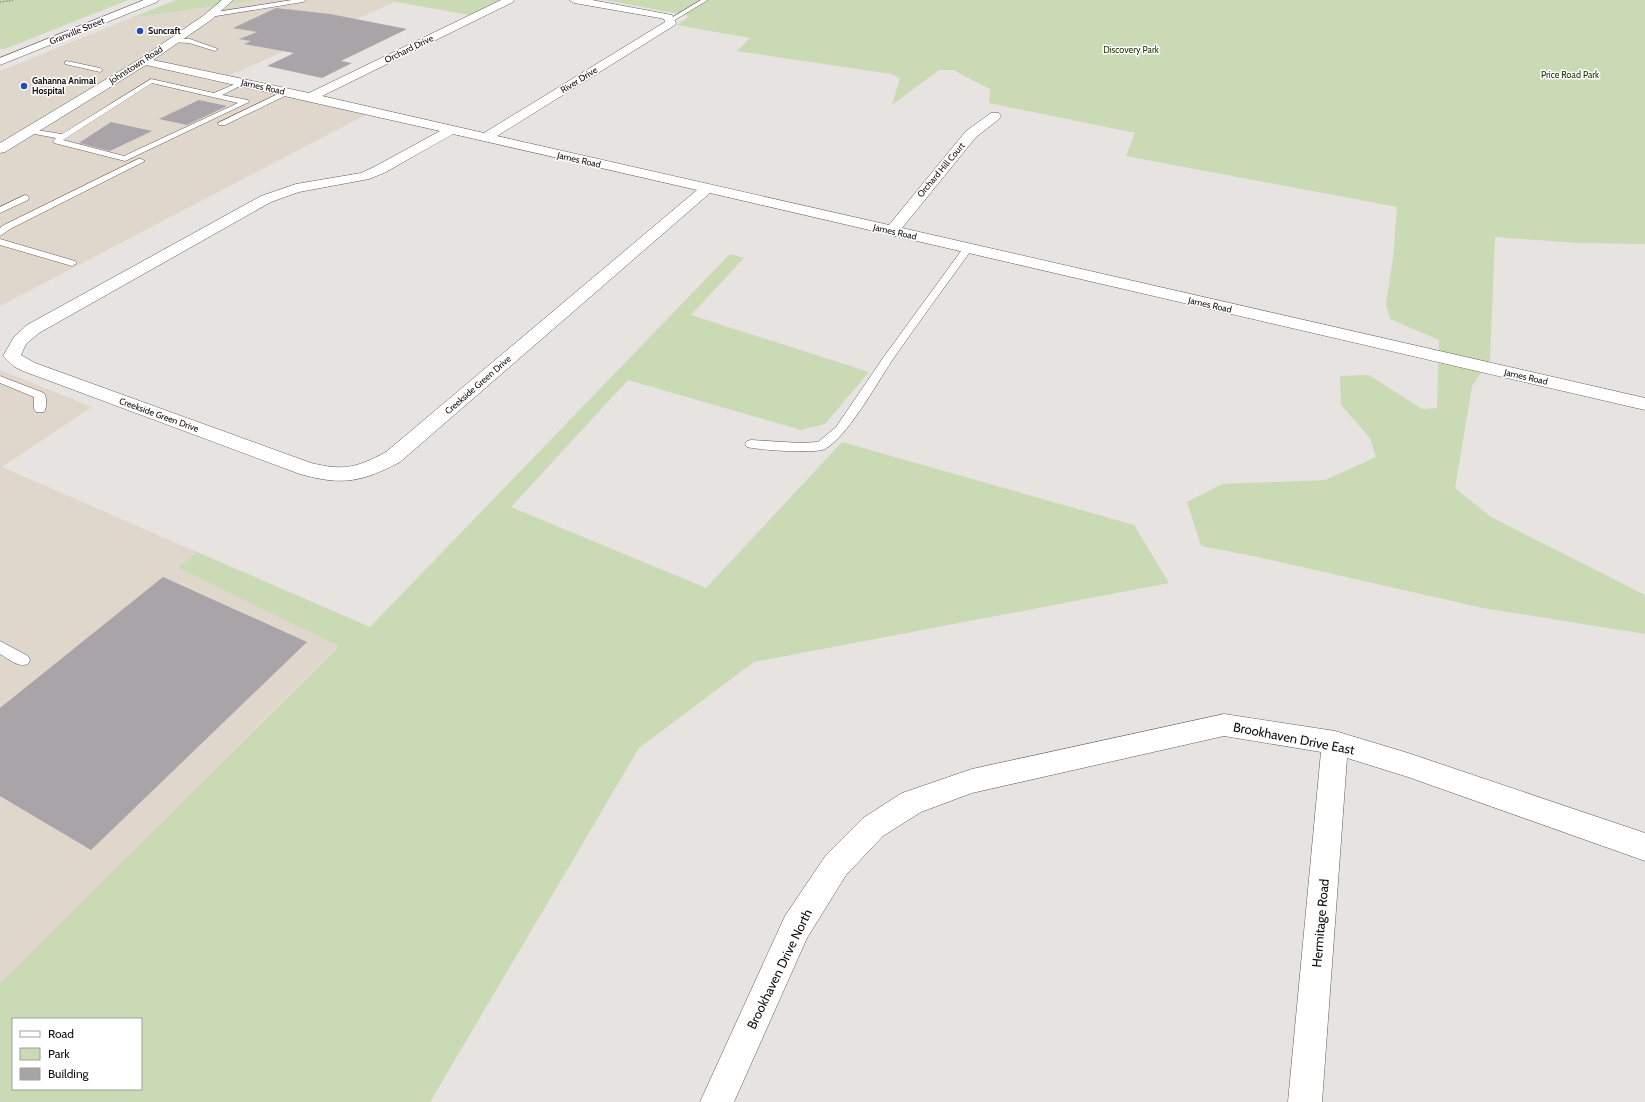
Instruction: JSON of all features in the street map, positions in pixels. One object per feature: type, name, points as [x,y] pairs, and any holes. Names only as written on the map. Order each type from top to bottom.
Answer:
[{"type":"main road","name":"Granville Street","points":[[0,62],[153,0]]},
{"type":"main road","name":"Orchard Drive","points":[[310,98],[509,0]]},
{"type":"main road","points":[[574,0],[661,15],[668,17],[671,20]]},
{"type":"main road","name":"Johnstown Road","points":[[0,149],[144,61],[210,15],[224,3]]},
{"type":"main road","name":"River Drive","points":[[485,138],[668,25],[671,23],[671,20]]},
{"type":"main road","name":"James Road","points":[[144,61],[1645,404]]},
{"type":"main road","name":"Orchard Hill Court","points":[[892,231],[971,134],[995,116]]},
{"type":"main road","name":"Creekside Green Drive","points":[[451,130],[379,170],[343,180],[296,188],[266,198],[33,329],[22,337],[15,346],[12,356],[19,362],[29,367],[307,469],[331,475],[350,475],[372,469],[393,457],[707,189]]},
{"type":"main road","name":"Brookhaven Drive East","points":[[912,802],[972,781],[1224,725],[1335,743],[1408,764],[1645,847]]},
{"type":"main road","name":"Hermitage Road","points":[[1305,1102],[1335,743]]},
{"type":"main road","name":"Brookhaven Drive North","points":[[717,1102],[796,927],[806,910],[836,865],[873,827],[912,802]]},
{"type":"lane","points":[[224,3],[260,0]]},
{"type":"lane","points":[[210,15],[303,0]]},
{"type":"lane","points":[[671,20],[705,0]]},
{"type":"lane","points":[[173,41],[190,41],[215,49]]},
{"type":"lane","points":[[67,63],[100,70]]},
{"type":"lane","points":[[151,81],[245,102],[125,159],[57,140],[63,137],[151,81]]},
{"type":"lane","points":[[215,95],[242,83]]},
{"type":"lane","points":[[0,233],[7,227],[67,197],[212,127],[287,93]]},
{"type":"lane","points":[[29,131],[63,137]]},
{"type":"lane","points":[[0,210],[25,198]]},
{"type":"lane","points":[[0,242],[72,263]]},
{"type":"lane","points":[[751,444],[801,447],[821,446],[840,430],[887,360],[966,249]]},
{"type":"lane","points":[[0,379],[40,395],[40,409]]},
{"type":"lane","points":[[0,647],[23,660]]},
{"type":"path","points":[[0,2],[14,0]]},
{"type":"shaded area","points":[[258,0],[386,0],[395,2],[230,75],[377,109],[0,306],[0,71],[131,18]]},
{"type":"shaded area","points":[[0,370],[92,407],[2,467],[197,552],[178,568],[339,645],[0,983]]},
{"type":"green space","points":[[0,0],[128,0],[5,49],[0,49]]},
{"type":"green space","points":[[176,0],[258,0],[131,18]]},
{"type":"green space","points":[[386,0],[504,0],[469,15]]},
{"type":"green space","points":[[605,0],[1645,0],[1645,244],[1578,243],[1495,237],[1490,360],[1472,386],[1455,488],[1491,517],[1645,595],[1645,634],[1483,608],[1258,557],[1201,546],[1187,502],[1222,484],[1325,480],[1376,457],[1370,438],[1341,405],[1340,376],[1369,375],[1422,409],[1437,408],[1439,340],[1390,319],[1386,304],[1393,258],[1397,207],[1126,156],[1135,133],[989,103],[990,89],[953,70],[939,70],[892,105],[900,78],[891,74],[737,51],[750,38],[677,25],[690,16]]},
{"type":"green space","points":[[730,254],[744,258],[691,315],[869,372],[825,424],[801,430],[628,380],[511,507],[706,588],[842,442],[1134,525],[1169,583],[754,662],[639,748],[430,1102],[0,1102],[0,983],[339,646],[178,568],[197,552],[370,627]]},
{"type":"building","points":[[276,8],[330,14],[407,29],[341,61],[352,63],[322,78],[267,66],[294,53],[244,44],[251,41],[239,39],[257,32],[233,28]]},
{"type":"building","points":[[199,100],[227,106],[187,125],[159,119]]},
{"type":"building","points":[[111,122],[152,131],[110,151],[79,143]]},
{"type":"building","points":[[163,577],[307,642],[91,850],[0,796],[0,708]]},
{"type":"place","name":"Suncraft","points":[[140,31]]},
{"type":"place","name":"Gahanna Animal Hospital","points":[[24,86]]},
{"type":"park label","name":"Discovery Park","points":[[1131,50]]},
{"type":"park label","name":"Price Road Park","points":[[1570,75]]}]
